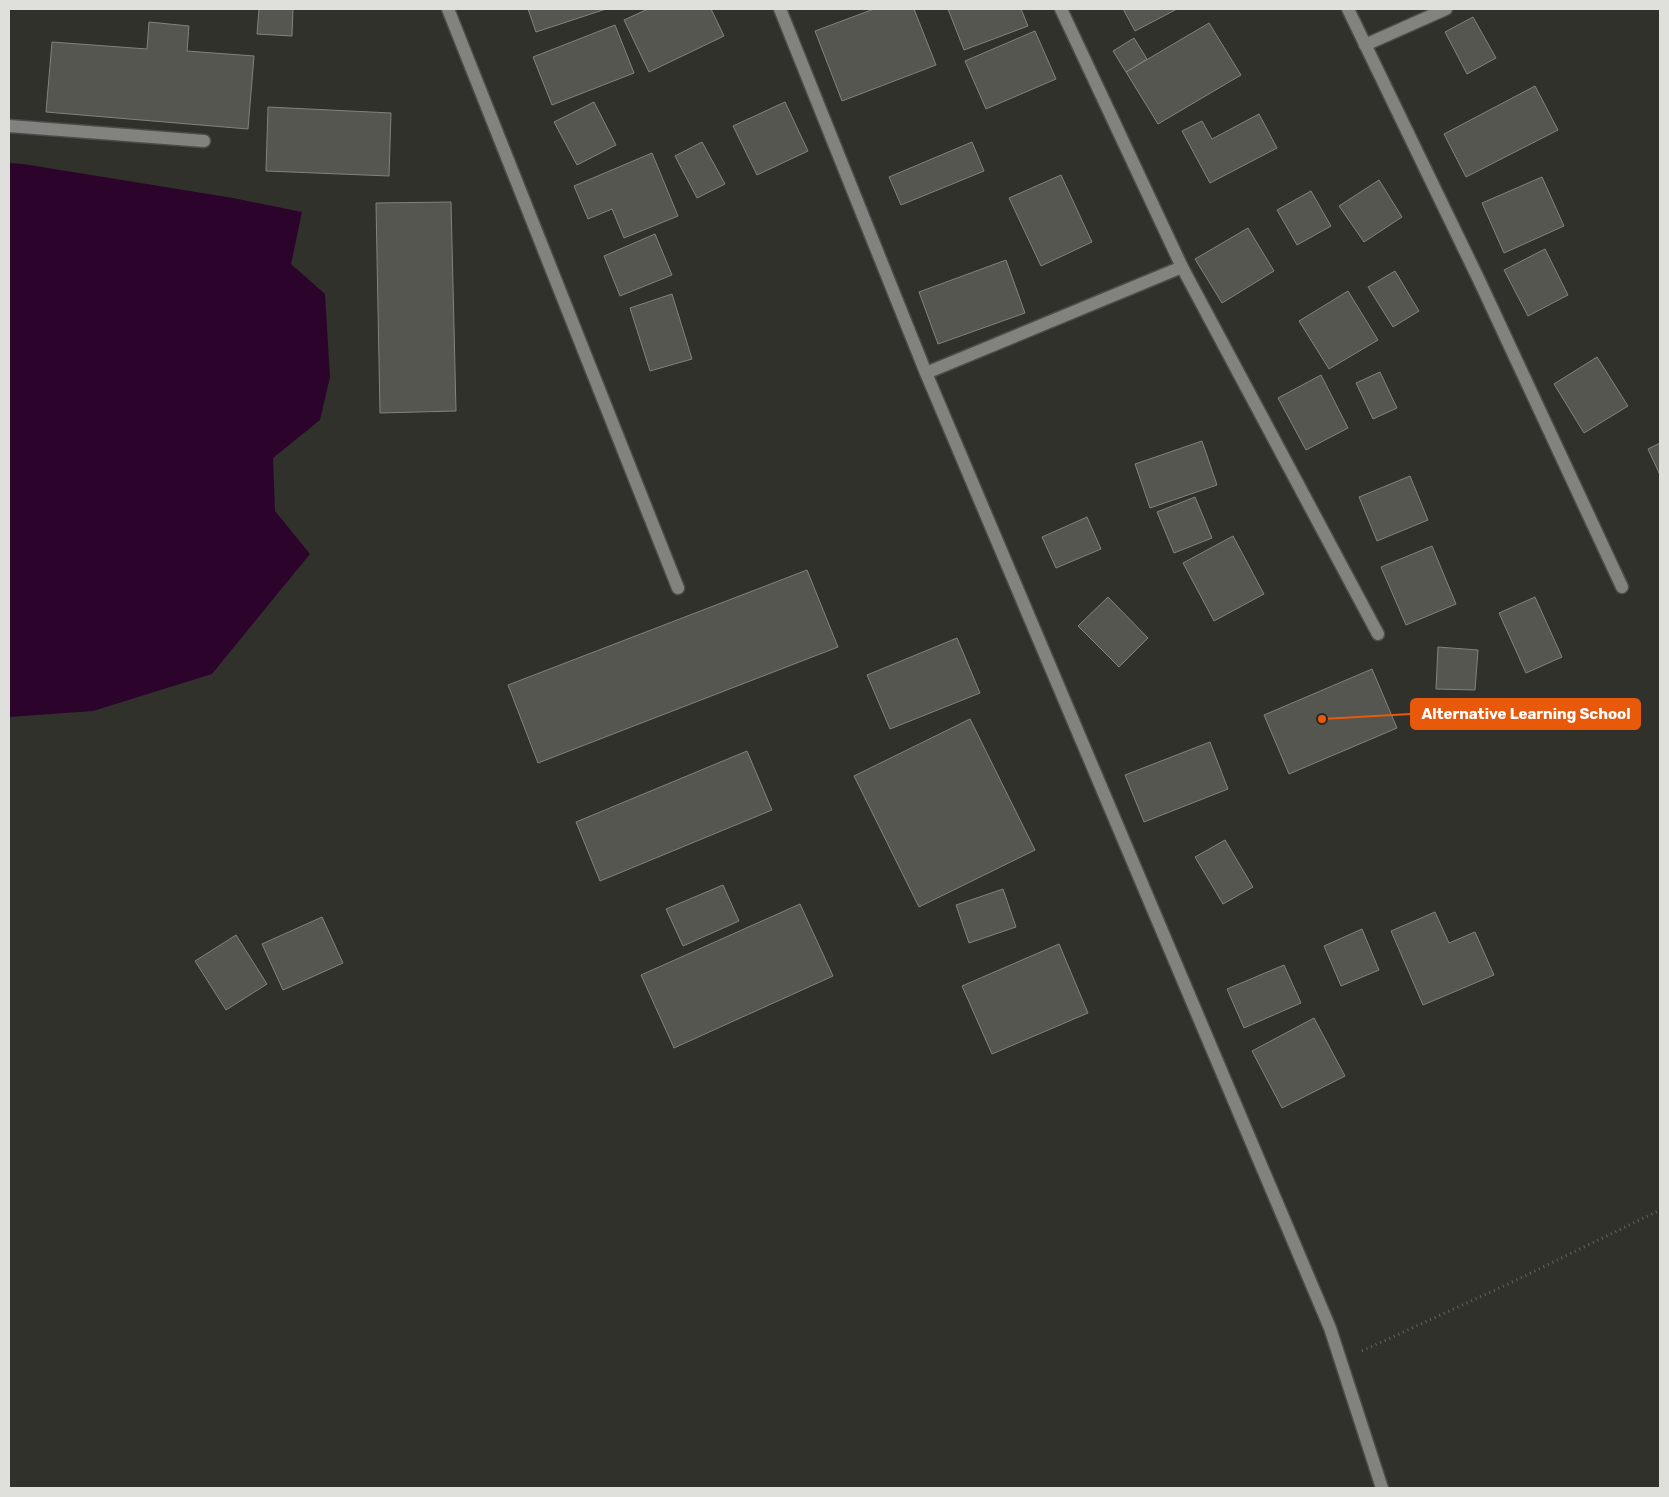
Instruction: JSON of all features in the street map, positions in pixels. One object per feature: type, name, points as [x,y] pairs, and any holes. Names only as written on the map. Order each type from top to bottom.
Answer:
[{"type":"street","points":[[448,9],[678,588]]},
{"type":"street","points":[[780,9],[926,373],[1330,1328],[1382,1488]]},
{"type":"street","points":[[1061,9],[1182,268],[1378,634]]},
{"type":"street","points":[[1348,9],[1479,280],[1622,587]]},
{"type":"street","points":[[1366,45],[1446,9]]},
{"type":"street","points":[[9,126],[204,141]]},
{"type":"street","points":[[926,373],[1182,268]]},
{"type":"path","points":[[1340,1361],[1506,1286],[1660,1210]]},
{"type":"shaded area","points":[[9,163],[233,198],[302,212],[291,264],[325,294],[330,377],[320,420],[273,458],[275,511],[310,554],[212,674],[93,711],[9,717]]},
{"type":"building","points":[[259,9],[293,9],[292,36],[257,34]]},
{"type":"building","points":[[528,9],[606,9],[536,32]]},
{"type":"building","points":[[648,9],[711,9],[724,36],[649,72],[624,20]]},
{"type":"building","points":[[874,9],[914,9],[936,65],[842,101],[815,31]]},
{"type":"building","points":[[948,9],[1021,9],[1028,26],[964,50]]},
{"type":"building","points":[[1123,9],[1177,9],[1135,31]]},
{"type":"building","points":[[1473,17],[1496,58],[1467,74],[1445,32]]},
{"type":"building","points":[[149,22],[189,26],[187,51],[254,56],[248,129],[46,112],[52,42],[147,49]]},
{"type":"building","points":[[1209,23],[1241,75],[1158,124],[1126,72]]},
{"type":"building","points":[[615,25],[634,73],[552,105],[533,57]]},
{"type":"building","points":[[1035,31],[1056,79],[986,109],[965,61]]},
{"type":"building","points":[[1134,38],[1147,59],[1126,72],[1113,51]]},
{"type":"building","points":[[1535,86],[1558,130],[1466,177],[1444,134]]},
{"type":"building","points":[[594,102],[616,145],[577,165],[554,122]]},
{"type":"building","points":[[785,102],[808,151],[757,175],[733,126]]},
{"type":"building","points":[[268,107],[391,113],[389,176],[266,171]]},
{"type":"building","points":[[1259,114],[1277,148],[1210,183],[1182,131],[1202,121],[1212,139]]},
{"type":"building","points":[[702,142],[725,184],[697,198],[675,156]]},
{"type":"building","points":[[972,142],[984,171],[901,205],[889,177]]},
{"type":"building","points":[[652,153],[678,216],[624,238],[612,209],[588,219],[574,186]]},
{"type":"building","points":[[1061,175],[1092,242],[1041,266],[1009,198]]},
{"type":"building","points":[[1542,177],[1564,226],[1504,253],[1482,203]]},
{"type":"building","points":[[1379,180],[1402,217],[1364,242],[1339,206]]},
{"type":"building","points":[[1311,191],[1331,226],[1297,245],[1277,210]]},
{"type":"building","points":[[451,202],[456,411],[380,413],[376,203]]},
{"type":"building","points":[[1248,228],[1274,271],[1222,303],[1195,259]]},
{"type":"building","points":[[655,234],[672,275],[620,296],[604,256]]},
{"type":"building","points":[[1545,249],[1568,295],[1528,316],[1504,270]]},
{"type":"building","points":[[1006,260],[1025,313],[938,344],[919,292]]},
{"type":"building","points":[[1395,271],[1419,311],[1393,327],[1368,287]]},
{"type":"building","points":[[1348,291],[1378,340],[1329,369],[1299,321]]},
{"type":"building","points":[[672,294],[692,359],[650,371],[630,308]]},
{"type":"building","points":[[1597,357],[1628,406],[1584,433],[1554,384]]},
{"type":"building","points":[[1380,372],[1397,408],[1373,419],[1356,383]]},
{"type":"building","points":[[1321,375],[1348,428],[1306,450],[1278,398]]},
{"type":"building","points":[[1202,441],[1217,485],[1150,508],[1135,464]]},
{"type":"building","points":[[1660,443],[1660,475],[1648,449]]},
{"type":"building","points":[[1410,476],[1428,520],[1377,541],[1359,497]]},
{"type":"building","points":[[1195,497],[1212,538],[1174,553],[1157,512]]},
{"type":"building","points":[[1087,517],[1101,549],[1056,568],[1042,537]]},
{"type":"building","points":[[1233,536],[1264,594],[1214,621],[1183,563]]},
{"type":"building","points":[[1432,546],[1456,604],[1406,625],[1381,567]]},
{"type":"building","points":[[807,570],[838,647],[538,763],[508,685]]},
{"type":"building","points":[[1108,597],[1148,638],[1119,667],[1078,626]]},
{"type":"building","points":[[1535,597],[1562,657],[1526,673],[1499,613]]},
{"type":"building","points":[[957,638],[980,693],[890,729],[867,675]]},
{"type":"building","points":[[1438,647],[1478,650],[1475,690],[1436,689]]},
{"type":"building","points":[[1372,669],[1397,728],[1289,774],[1264,715]]},
{"type":"building","points":[[970,719],[1035,850],[919,907],[854,776]]},
{"type":"building","points":[[1210,742],[1228,789],[1144,822],[1125,775]]},
{"type":"building","points":[[747,751],[772,810],[600,881],[576,822]]},
{"type":"building","points":[[1225,840],[1253,887],[1223,904],[1195,857]]},
{"type":"building","points":[[723,885],[739,921],[683,946],[666,909]]},
{"type":"building","points":[[1003,889],[1016,927],[969,943],[956,905]]},
{"type":"building","points":[[800,904],[833,976],[674,1048],[641,975]]},
{"type":"building","points":[[1435,912],[1449,943],[1475,932],[1494,975],[1423,1005],[1391,931]]},
{"type":"building","points":[[322,917],[343,963],[283,990],[262,944]]},
{"type":"building","points":[[1362,929],[1379,970],[1341,986],[1324,946]]},
{"type":"building","points":[[236,935],[267,984],[226,1010],[195,961]]},
{"type":"building","points":[[1059,944],[1088,1013],[992,1054],[962,986]]},
{"type":"building","points":[[1284,965],[1301,1003],[1244,1028],[1227,989]]},
{"type":"building","points":[[1314,1018],[1345,1076],[1282,1108],[1252,1051]]},
{"type":"place","name":"Alternative Learning School","points":[[1322,719]]}]
